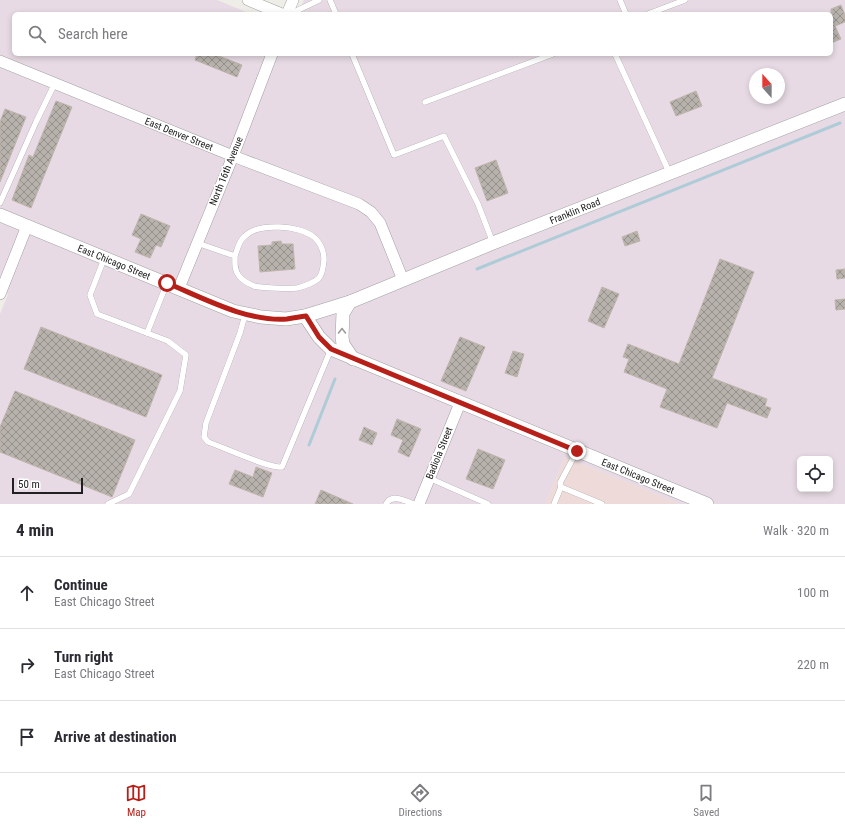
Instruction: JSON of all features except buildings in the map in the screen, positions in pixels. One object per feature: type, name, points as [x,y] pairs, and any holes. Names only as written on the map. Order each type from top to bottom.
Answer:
[{"type":"street","points":[[248,0],[277,12]]},
{"type":"street","points":[[290,12],[293,0]]},
{"type":"street","name":"North 16th Avenue","points":[[173,286],[197,243],[233,156],[271,56]]},
{"type":"street","name":"East Denver Street","points":[[0,61],[233,156],[359,204],[371,212],[380,223],[403,280]]},
{"type":"street","name":"Franklin Road","points":[[306,316],[350,302],[493,243],[845,104]]},
{"type":"street","name":"East Chicago Street","points":[[0,215],[233,311],[286,319],[306,316],[319,337],[331,349],[707,504]]},
{"type":"street","points":[[0,294],[28,226]]},
{"type":"street","points":[[350,302],[344,313],[342,337],[343,344],[353,359]]},
{"type":"street","name":"Badiola Street","points":[[419,504],[460,403]]},
{"type":"lane","points":[[293,12],[319,0]]},
{"type":"lane","points":[[330,0],[335,12]]},
{"type":"lane","points":[[620,0],[625,12]]},
{"type":"lane","points":[[653,12],[685,0]]},
{"type":"lane","points":[[353,56],[394,156],[444,136],[478,204],[493,243]]},
{"type":"lane","points":[[425,102],[548,56]]},
{"type":"lane","points":[[616,56],[670,174]]},
{"type":"lane","points":[[0,203],[55,83]]},
{"type":"lane","points":[[280,227],[300,230],[309,233],[317,240],[324,256],[323,270],[319,278],[297,288],[256,287],[247,283],[238,275],[234,266],[235,256],[243,237],[251,232],[262,228],[280,227]]},
{"type":"lane","points":[[197,243],[235,256]]},
{"type":"lane","points":[[104,258],[90,295],[97,314],[168,341],[186,355],[180,390],[129,494],[108,504]]},
{"type":"lane","points":[[147,333],[173,286]]},
{"type":"lane","points":[[246,314],[207,418],[204,437],[208,442],[278,468],[282,467],[331,349]]},
{"type":"lane","points":[[554,504],[561,487],[560,483],[577,451]]},
{"type":"lane","points":[[430,478],[488,504]]},
{"type":"lane","points":[[561,487],[602,504]]},
{"type":"lane","points":[[386,504],[387,501],[392,498],[396,498],[414,504]]},
{"type":"shaded area","points":[[0,0],[217,0],[246,12],[12,12],[12,56],[833,56],[833,12],[299,12],[304,0],[845,0],[845,504],[680,504],[565,457],[545,504],[0,504],[0,314],[8,294],[0,290]]},
{"type":"shaded area","points":[[565,457],[680,504],[545,504]]},
{"type":"waterway","points":[[477,269],[840,123]]},
{"type":"waterway","points":[[309,445],[335,379]]},
{"type":"route","points":[[167,283],[233,311],[261,317],[286,319],[306,316],[319,337],[331,349],[577,451]]}]
